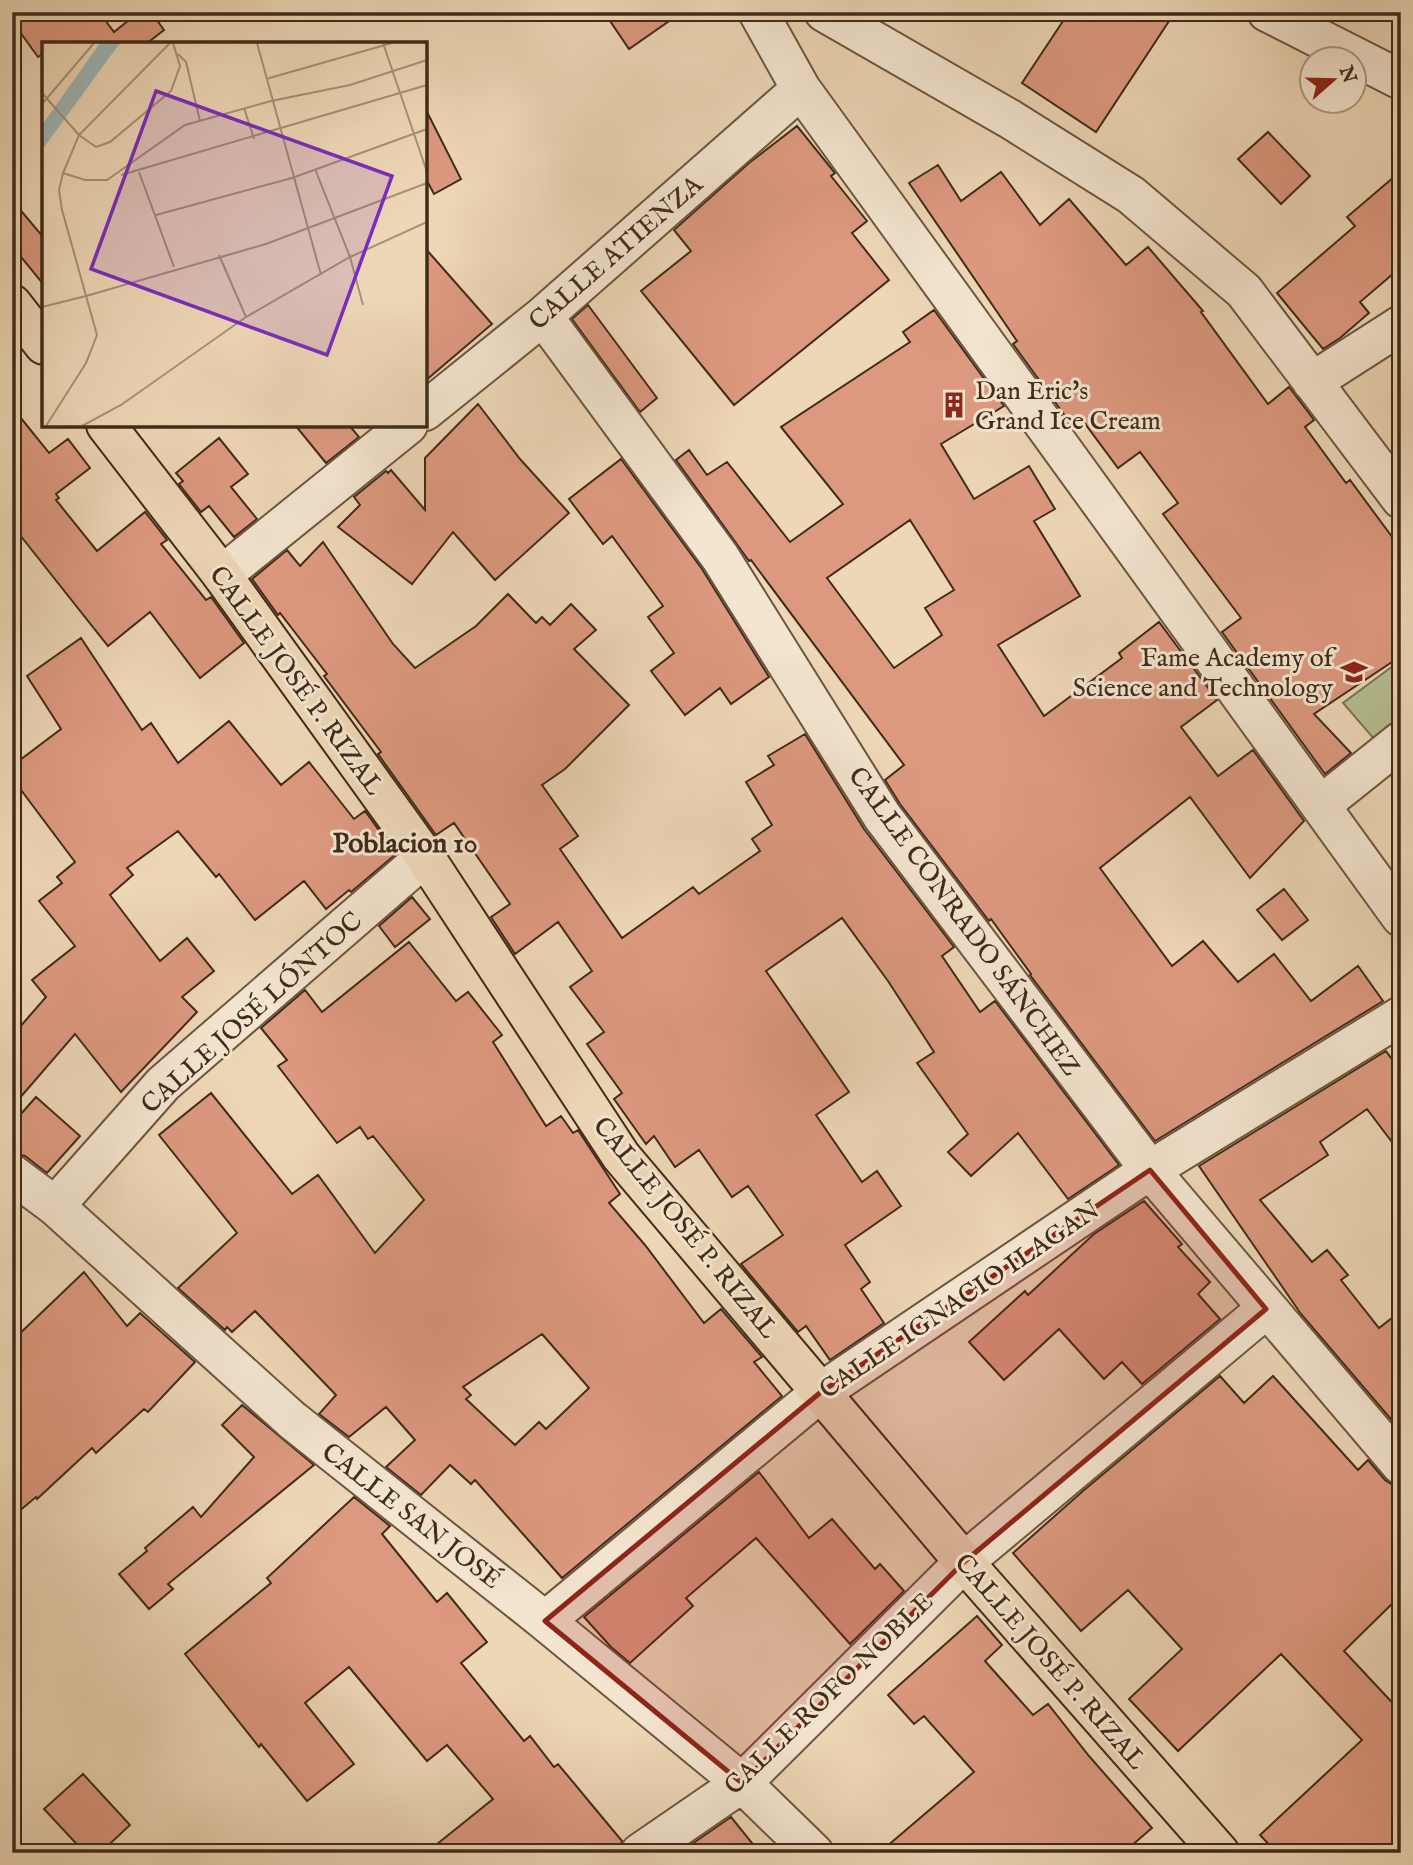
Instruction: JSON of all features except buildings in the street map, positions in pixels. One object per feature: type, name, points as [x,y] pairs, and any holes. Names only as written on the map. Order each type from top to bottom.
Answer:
[{"type":"main road","points":[[12,304],[42,342]]},
{"type":"main road","name":"CALLE JOSÉ P. RIZAL","points":[[108,427],[222,576],[425,857],[621,1156],[964,1562],[1220,1853]]},
{"type":"street","points":[[758,12],[801,89],[1401,917]]},
{"type":"street","points":[[824,12],[1010,119],[1131,195],[1244,291],[1401,499]]},
{"type":"street","points":[[1267,12],[1401,80]]},
{"type":"street","name":"CALLE ATIENZA","points":[[427,409],[543,316],[801,89]]},
{"type":"street","name":"CALLE CONRADO SÁNCHEZ","points":[[543,316],[720,557],[882,816],[1150,1170],[1266,1309],[1363,1417],[1401,1465]]},
{"type":"street","points":[[1312,382],[1401,325]]},
{"type":"street","points":[[222,576],[406,427]]},
{"type":"street","points":[[1321,805],[1401,741]]},
{"type":"street","name":"CALLE JOSÉ LÓNTOC","points":[[55,1206],[163,1084],[425,857]]},
{"type":"street","name":"CALLE IGNACIO ILAGAN","points":[[545,1621],[821,1392],[1150,1170],[1401,1016]]},
{"type":"street","name":"CALLE SAN JOSÉ","points":[[12,1174],[55,1206],[292,1420],[545,1621],[742,1783],[814,1853]]},
{"type":"street","name":"CALLE ROFO NOBLE","points":[[640,1853],[742,1783],[964,1562],[1266,1309]]},
{"type":"highlighted area","points":[[1150,1170],[1266,1309],[964,1562],[742,1783],[545,1621],[821,1392]]},
{"type":"green space","points":[[1401,660],[1401,732],[1381,747],[1343,703]]},
{"type":"place","name":"Dan Eric's Grand Ice Cream","points":[[954,405]]},
{"type":"place","name":"Fame Academy of Science and Technology","points":[[1354,672]]},
{"type":"district","name":"Poblacion 10","points":[[405,842]]}]
